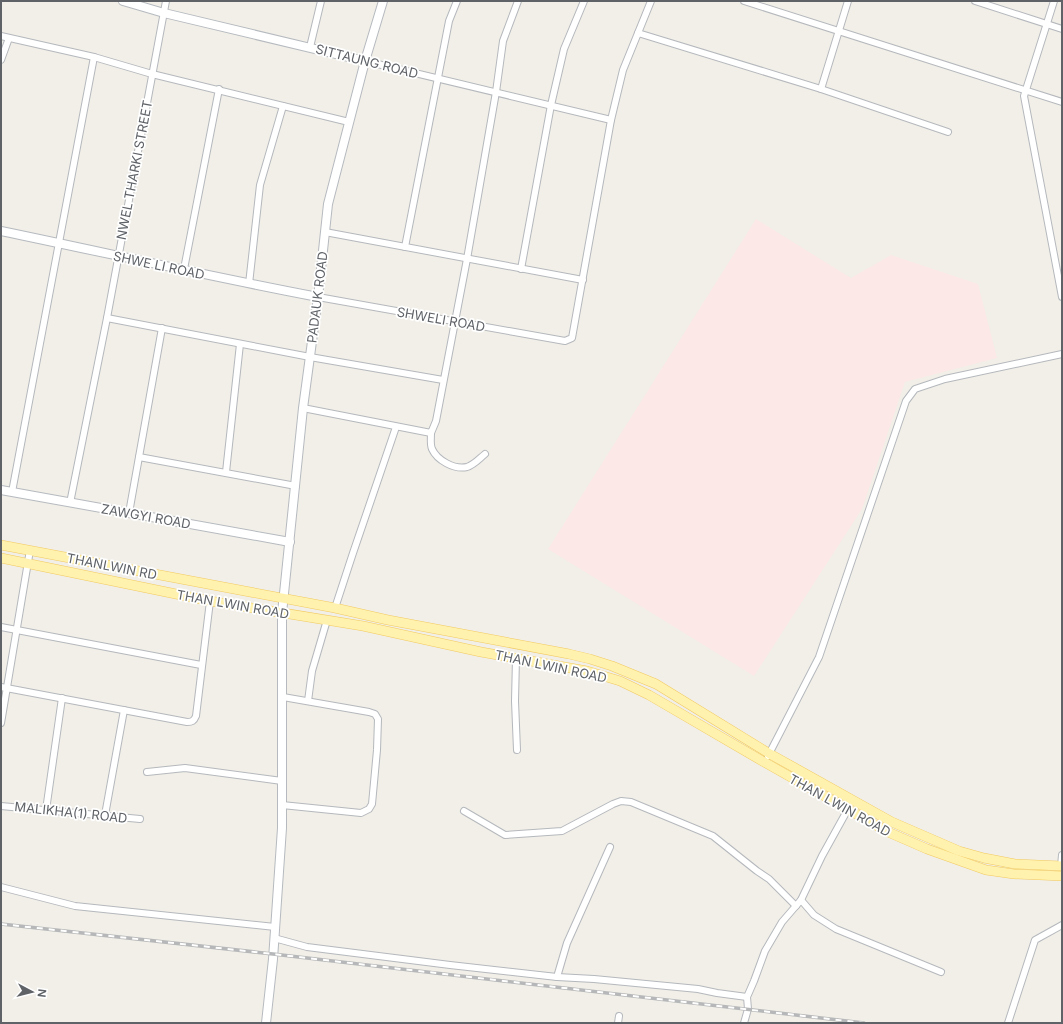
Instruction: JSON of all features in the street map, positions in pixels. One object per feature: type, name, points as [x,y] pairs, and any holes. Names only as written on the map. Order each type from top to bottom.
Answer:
[{"type":"main road","name":"THANLWIN RD","points":[[1,545],[335,608],[365,615]]},
{"type":"main road","name":"THAN LWIN ROAD","points":[[1,558],[210,601],[363,626],[386,632],[587,671],[620,682],[649,695],[888,832],[927,849],[986,870],[1014,874],[1062,876]]},
{"type":"main road","name":"THAN LWIN ROAD","points":[[365,615],[569,654],[612,666],[656,684],[770,754],[892,822],[930,839],[959,851],[1000,862],[1062,866]]},
{"type":"main road","points":[[927,849],[930,839]]},
{"type":"street","name":"SITTAUNG ROAD","points":[[123,1],[611,120]]},
{"type":"street","name":"NWEL THARKI STREET","points":[[70,503],[107,318],[166,1]]},
{"type":"street","points":[[310,47],[321,1]]},
{"type":"street","name":"PADAUK ROAD","points":[[266,1023],[282,828],[282,613],[303,408],[318,296],[328,204],[365,61],[383,1]]},
{"type":"street","points":[[405,247],[448,21],[456,1]]},
{"type":"street","points":[[485,454],[475,463],[467,467],[452,466],[442,461],[435,455],[432,448],[431,433],[436,421],[468,259],[503,41],[518,1]]},
{"type":"street","points":[[521,269],[551,105],[564,49],[584,1]]},
{"type":"street","points":[[325,232],[583,280],[611,120],[623,70],[651,1]]},
{"type":"street","points":[[744,1],[1062,102]]},
{"type":"street","points":[[822,89],[848,1]]},
{"type":"street","points":[[975,1],[1062,29]]},
{"type":"street","points":[[1054,1],[1024,96],[1062,297]]},
{"type":"street","points":[[638,33],[822,89],[948,132]]},
{"type":"street","points":[[1,36],[94,57],[152,74],[219,89],[349,122]]},
{"type":"street","points":[[1,60],[9,38]]},
{"type":"street","points":[[12,492],[94,57]]},
{"type":"street","points":[[184,269],[219,89]]},
{"type":"street","points":[[249,284],[260,185],[283,106]]},
{"type":"street","name":"SHWE LI ROAD","points":[[1,231],[249,284],[318,296]]},
{"type":"street","name":"SHWELI ROAD","points":[[318,296],[565,341],[569,340],[573,335],[583,280]]},
{"type":"street","points":[[107,318],[310,357],[443,380]]},
{"type":"street","points":[[129,513],[162,328]]},
{"type":"street","points":[[226,472],[240,344]]},
{"type":"street","points":[[764,762],[770,754],[819,657],[906,401],[915,389],[945,379],[1062,354]]},
{"type":"street","points":[[303,408],[431,433]]},
{"type":"street","points":[[335,608],[396,427]]},
{"type":"street","points":[[139,457],[296,486]]},
{"type":"street","name":"ZAWGYI ROAD","points":[[1,490],[290,542]]},
{"type":"street","points":[[1,723],[4,688],[17,630],[30,550]]},
{"type":"street","points":[[4,688],[187,722],[194,720],[210,601]]},
{"type":"street","points":[[308,701],[312,671],[326,620]]},
{"type":"street","points":[[1,627],[201,665]]},
{"type":"street","points":[[516,658],[515,701],[517,750]]},
{"type":"street","points":[[282,804],[361,813],[369,809],[372,804],[378,719],[375,714],[369,712],[283,697]]},
{"type":"street","points":[[46,810],[62,698]]},
{"type":"street","points":[[105,815],[124,710]]},
{"type":"street","points":[[147,772],[185,768],[282,781]]},
{"type":"street","points":[[464,811],[505,835],[562,831],[613,804],[631,802],[713,836],[769,879],[796,906]]},
{"type":"street","name":"MALIKHA(1) ROAD","points":[[1,806],[140,819]]},
{"type":"street","points":[[744,1023],[748,1009],[747,997],[764,951],[782,922],[801,900],[822,856],[848,809]]},
{"type":"street","points":[[557,977],[567,943],[610,848]]},
{"type":"street","points":[[1062,856],[1062,866]]},
{"type":"street","points":[[1,887],[75,906],[275,927]]},
{"type":"street","points":[[801,900],[814,915],[836,929],[941,972]]},
{"type":"street","points":[[1008,1023],[1035,940],[1062,926]]},
{"type":"street","points":[[274,938],[307,947],[557,977],[698,989],[747,997]]},
{"type":"street","points":[[618,1023],[619,1016]]},
{"type":"shaded area","points":[[756,219],[851,278],[891,255],[978,284],[997,358],[905,382],[862,509],[754,676],[548,549]]},
{"type":"railway","points":[[1,924],[864,1023]]}]
